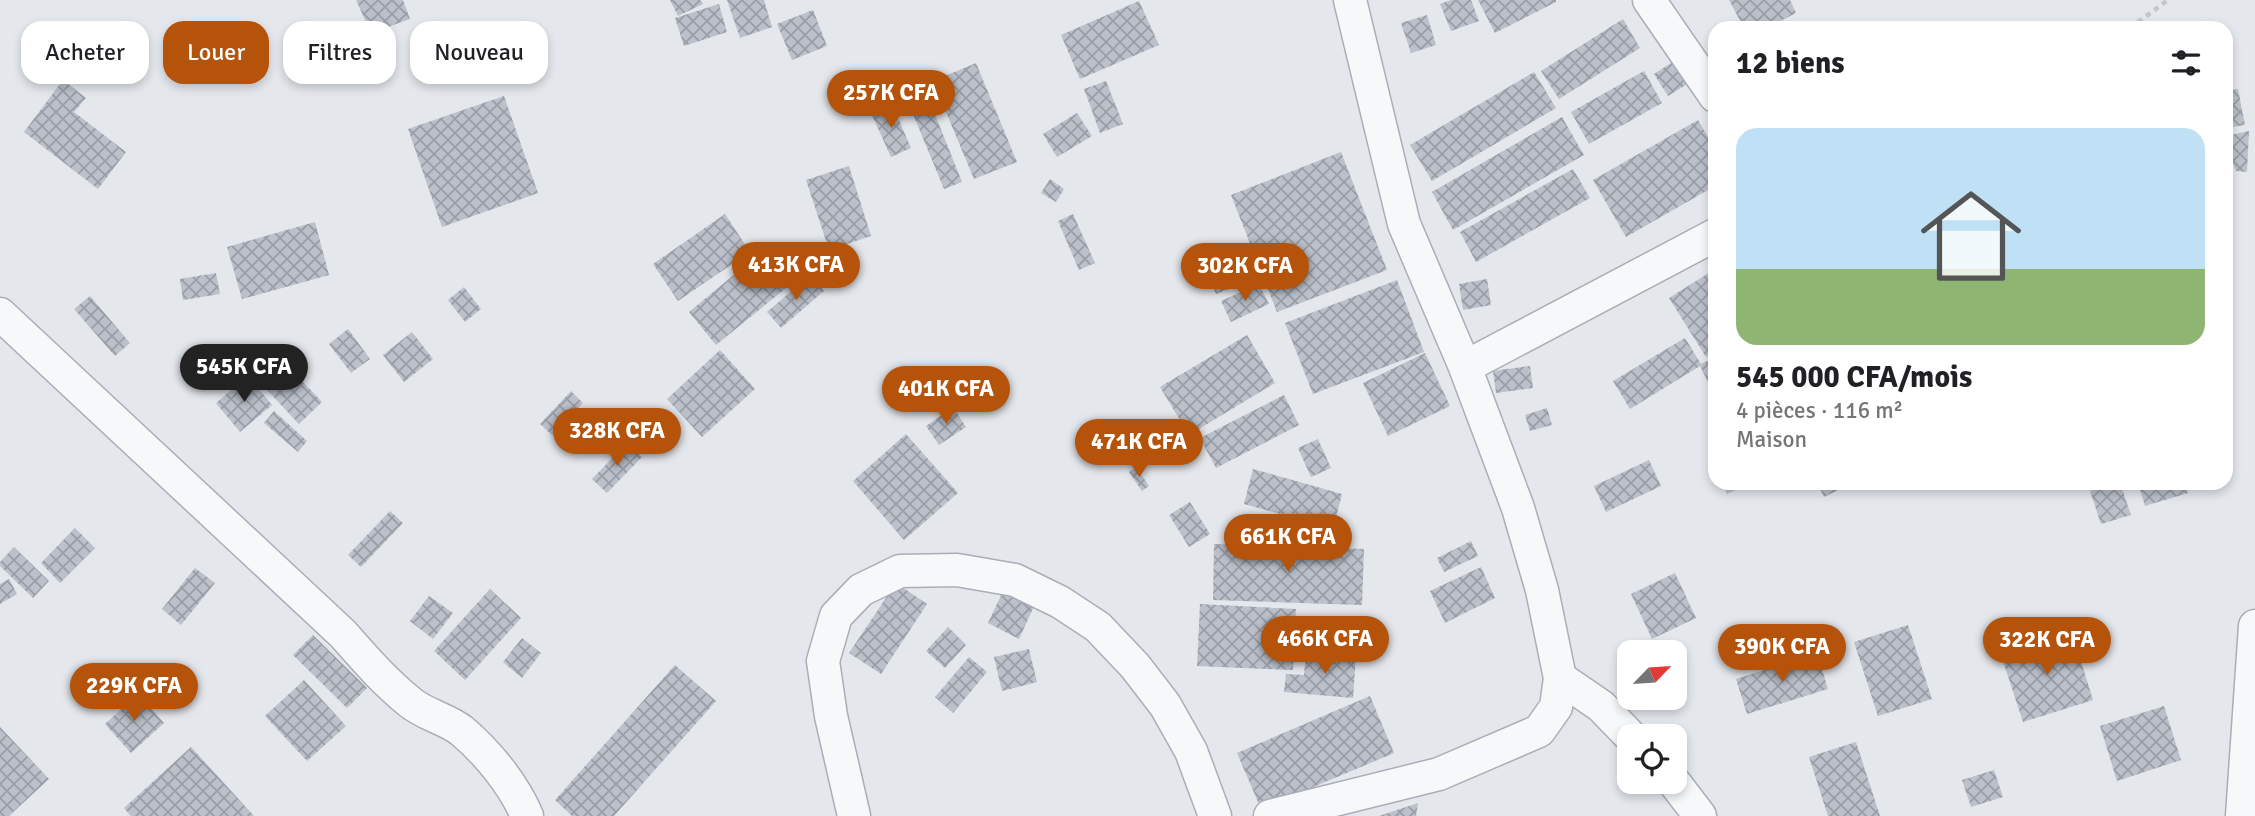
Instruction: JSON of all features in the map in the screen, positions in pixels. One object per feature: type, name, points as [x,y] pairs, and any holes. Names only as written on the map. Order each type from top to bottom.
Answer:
[{"type":"street","points":[[1270,816],[1439,774],[1539,731],[1556,708],[1560,678],[1542,590],[1518,508],[1465,367],[1404,224],[1350,0]]},
{"type":"street","points":[[1649,0],[1708,86]]},
{"type":"street","points":[[1465,367],[1708,239]]},
{"type":"street","points":[[0,314],[343,634],[382,678],[414,705],[461,730],[490,760],[520,799],[527,816]]},
{"type":"street","points":[[854,816],[831,716],[823,661],[836,616],[862,590],[900,571],[957,570],[1015,580],[1060,601],[1098,627],[1135,666],[1165,705],[1191,751],[1215,816]]},
{"type":"street","points":[[2242,816],[2255,626]]},
{"type":"street","points":[[1560,678],[1601,706],[1618,724]]},
{"type":"street","points":[[1683,794],[1700,816]]},
{"type":"path","points":[[2140,21],[2168,0]]},
{"type":"building","points":[[356,0],[403,0],[410,19],[396,24],[396,21],[366,21]]},
{"type":"building","points":[[670,0],[700,0],[703,4],[678,16]]},
{"type":"building","points":[[727,0],[764,0],[772,27],[740,38]]},
{"type":"building","points":[[1451,0],[1471,0],[1479,21],[1451,31],[1440,4]]},
{"type":"building","points":[[1478,0],[1556,0],[1556,2],[1495,33]]},
{"type":"building","points":[[1729,0],[1790,0],[1796,13],[1781,21],[1740,21]]},
{"type":"building","points":[[1139,1],[1159,45],[1080,79],[1061,35]]},
{"type":"building","points":[[719,4],[727,32],[684,46],[675,18]]},
{"type":"building","points":[[813,10],[827,46],[792,60],[777,24]]},
{"type":"building","points":[[1427,15],[1436,45],[1411,53],[1401,23]]},
{"type":"building","points":[[1623,19],[1640,48],[1559,99],[1541,71]]},
{"type":"building","points":[[1680,57],[1694,80],[1668,96],[1654,74]]},
{"type":"building","points":[[976,63],[1017,162],[974,179],[933,81]]},
{"type":"building","points":[[1644,71],[1662,103],[1589,144],[1571,112]]},
{"type":"building","points":[[1534,72],[1556,108],[1432,181],[1410,145]]},
{"type":"building","points":[[1106,81],[1123,124],[1100,133],[1084,89]]},
{"type":"building","points":[[60,84],[68,84],[86,98],[74,112],[126,152],[98,189],[24,132]]},
{"type":"building","points":[[924,87],[962,182],[944,189],[905,95]]},
{"type":"building","points":[[2238,89],[2245,125],[2233,127],[2233,90]]},
{"type":"building","points":[[504,96],[538,193],[442,227],[408,129]]},
{"type":"building","points":[[892,104],[911,148],[891,157],[871,113]]},
{"type":"building","points":[[1077,113],[1092,136],[1057,157],[1043,134]]},
{"type":"building","points":[[1562,117],[1584,155],[1453,230],[1432,192]]},
{"type":"building","points":[[1698,120],[1708,137],[1708,190],[1626,237],[1593,180]]},
{"type":"building","points":[[2249,131],[2247,172],[2236,171],[2233,164],[2233,134]]},
{"type":"building","points":[[1341,152],[1387,270],[1277,312],[1231,195]]},
{"type":"building","points":[[849,166],[871,236],[829,250],[806,180]]},
{"type":"building","points":[[1573,169],[1590,198],[1476,262],[1460,232]]},
{"type":"building","points":[[1050,179],[1064,189],[1056,202],[1041,193]]},
{"type":"building","points":[[725,214],[750,252],[678,301],[653,264]]},
{"type":"building","points":[[1073,214],[1095,263],[1079,270],[1058,221]]},
{"type":"building","points":[[315,222],[329,275],[242,299],[227,247]]},
{"type":"building","points":[[759,254],[786,288],[716,345],[689,312]]},
{"type":"building","points":[[1229,266],[1237,286],[1216,294],[1208,276]]},
{"type":"building","points":[[216,273],[220,294],[183,300],[180,279]]},
{"type":"building","points":[[1708,273],[1706,357],[1669,298]]},
{"type":"building","points":[[810,275],[824,291],[781,328],[767,312]]},
{"type":"building","points":[[1487,279],[1491,305],[1463,310],[1459,284]]},
{"type":"building","points":[[1397,280],[1424,352],[1313,394],[1285,323]]},
{"type":"building","points":[[1259,284],[1269,304],[1231,322],[1221,301]]},
{"type":"building","points":[[464,287],[481,309],[465,322],[448,300]]},
{"type":"building","points":[[90,296],[130,343],[115,356],[74,309]]},
{"type":"building","points":[[348,329],[370,359],[351,373],[329,344]]},
{"type":"building","points":[[412,332],[433,359],[404,382],[383,355]]},
{"type":"building","points":[[1247,335],[1275,383],[1189,435],[1160,387]]},
{"type":"building","points":[[1685,338],[1701,364],[1708,360],[1708,382],[1700,366],[1630,409],[1613,381]]},
{"type":"building","points":[[720,350],[755,389],[702,437],[667,399]]},
{"type":"building","points":[[1425,353],[1450,406],[1388,436],[1363,383]]},
{"type":"building","points":[[1530,366],[1533,388],[1496,393],[1493,371]]},
{"type":"building","points":[[290,368],[322,402],[299,424],[267,390]]},
{"type":"building","points":[[248,376],[272,405],[240,432],[216,403]]},
{"type":"building","points":[[571,391],[583,403],[552,435],[540,424]]},
{"type":"building","points":[[1284,395],[1299,425],[1216,468],[1200,438]]},
{"type":"building","points":[[953,407],[966,427],[939,445],[926,426]]},
{"type":"building","points":[[1547,408],[1552,425],[1530,431],[1525,415]]},
{"type":"building","points":[[274,411],[307,441],[298,452],[264,423]]},
{"type":"building","points":[[1136,419],[1150,443],[1133,452],[1120,428]]},
{"type":"building","points":[[906,434],[958,493],[904,540],[853,481]]},
{"type":"building","points":[[1318,439],[1331,468],[1311,477],[1298,448]]},
{"type":"building","points":[[627,443],[642,457],[607,493],[592,479]]},
{"type":"building","points":[[1649,460],[1661,486],[1606,512],[1594,486]]},
{"type":"building","points":[[1136,467],[1149,486],[1142,491],[1129,472]]},
{"type":"building","points":[[1253,469],[1342,494],[1333,529],[1244,504]]},
{"type":"building","points":[[1820,490],[1838,490],[1824,497]]},
{"type":"building","points":[[2122,490],[2131,515],[2101,524],[2090,491]]},
{"type":"building","points":[[2140,490],[2187,490],[2188,493],[2145,506]]},
{"type":"building","points":[[1190,502],[1210,534],[1189,547],[1169,515]]},
{"type":"building","points":[[390,511],[403,523],[361,567],[348,555]]},
{"type":"building","points":[[75,528],[95,548],[60,583],[41,563]]},
{"type":"building","points":[[1471,541],[1478,556],[1444,572],[1437,558]]},
{"type":"building","points":[[1214,544],[1364,549],[1362,605],[1213,600]]},
{"type":"building","points":[[14,547],[49,581],[33,598],[0,566],[0,562]]},
{"type":"building","points":[[1481,567],[1495,598],[1445,623],[1430,591]]},
{"type":"building","points":[[195,568],[215,583],[181,625],[162,609]]},
{"type":"building","points":[[1675,573],[1696,618],[1652,639],[1631,594]]},
{"type":"building","points":[[9,579],[17,594],[0,604],[0,584]]},
{"type":"building","points":[[896,583],[927,604],[881,674],[849,653]]},
{"type":"building","points":[[490,589],[521,618],[465,680],[434,651]]},
{"type":"building","points":[[1004,589],[1035,604],[1019,639],[988,623]]},
{"type":"building","points":[[429,596],[453,613],[433,639],[410,621]]},
{"type":"building","points":[[1200,604],[1296,609],[1293,670],[1197,666]]},
{"type":"building","points":[[1908,625],[1932,699],[1878,716],[1854,642]]},
{"type":"building","points":[[948,627],[966,645],[945,668],[926,651]]},
{"type":"building","points":[[2072,632],[2093,700],[2023,722],[2001,655]]},
{"type":"building","points":[[313,635],[367,688],[347,708],[293,655]]},
{"type":"building","points":[[522,638],[541,653],[522,678],[503,662]]},
{"type":"building","points":[[1029,649],[1037,682],[1002,691],[994,657]]},
{"type":"building","points":[[1306,652],[1356,656],[1353,698],[1284,692],[1286,674],[1304,675]]},
{"type":"building","points":[[1817,653],[1828,689],[1747,714],[1736,679]]},
{"type":"building","points":[[969,657],[987,672],[953,713],[935,697]]},
{"type":"building","points":[[675,665],[716,701],[614,816],[572,816],[555,800]]},
{"type":"building","points":[[304,680],[346,726],[307,761],[265,716]]},
{"type":"building","points":[[138,694],[164,723],[131,753],[105,724]]},
{"type":"building","points":[[1370,696],[1394,753],[1261,809],[1237,753]]},
{"type":"building","points":[[2164,706],[2181,760],[2117,781],[2100,726]]},
{"type":"building","points":[[0,727],[49,779],[9,816],[0,816]]},
{"type":"building","points":[[1856,742],[1880,816],[1828,816],[1809,757]]},
{"type":"building","points":[[191,747],[254,816],[131,816],[124,808]]},
{"type":"building","points":[[1994,770],[2003,797],[1971,807],[1962,780]]},
{"type":"building","points":[[1418,803],[1416,816],[1379,816]]}]
